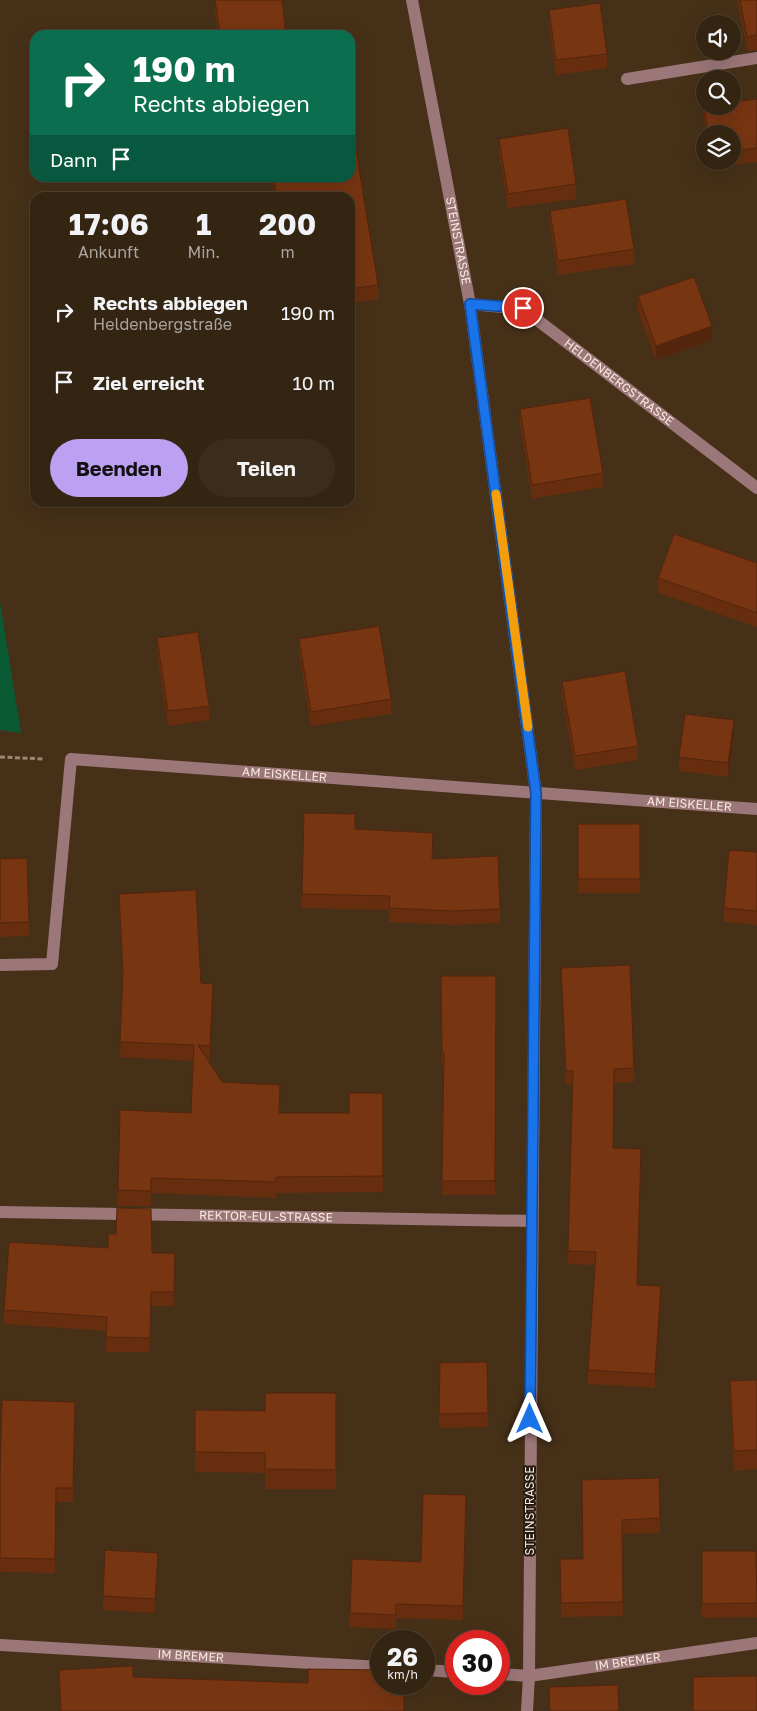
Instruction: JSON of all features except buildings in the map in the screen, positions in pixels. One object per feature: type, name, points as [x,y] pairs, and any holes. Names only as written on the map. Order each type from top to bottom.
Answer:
[{"type":"street","name":"STEINSTRASSE","points":[[412,0],[470,304],[536,793],[529,1676],[527,1711]]},
{"type":"street","points":[[627,79],[757,58]]},
{"type":"street","name":"HELDENBERGSTRASSE","points":[[470,304],[523,308],[757,488]]},
{"type":"street","points":[[0,964],[52,964],[70,759]]},
{"type":"street","name":"AM EISKELLER","points":[[70,759],[757,809]]},
{"type":"street","name":"REKTOR-EUL-STRASSE","points":[[0,1212],[532,1221]]},
{"type":"street","name":"IM BREMER","points":[[510,1675],[529,1676],[757,1643]]},
{"type":"street","name":"IM BREMER","points":[[0,1645],[370,1666]]},
{"type":"path","points":[[0,757],[70,759]]},
{"type":"green space","points":[[0,602],[21,733],[0,730]]},
{"type":"slow traffic","points":[[496,494],[528,727]]},
{"type":"route","points":[[523,308],[470,304],[536,793],[530,1419]]}]
